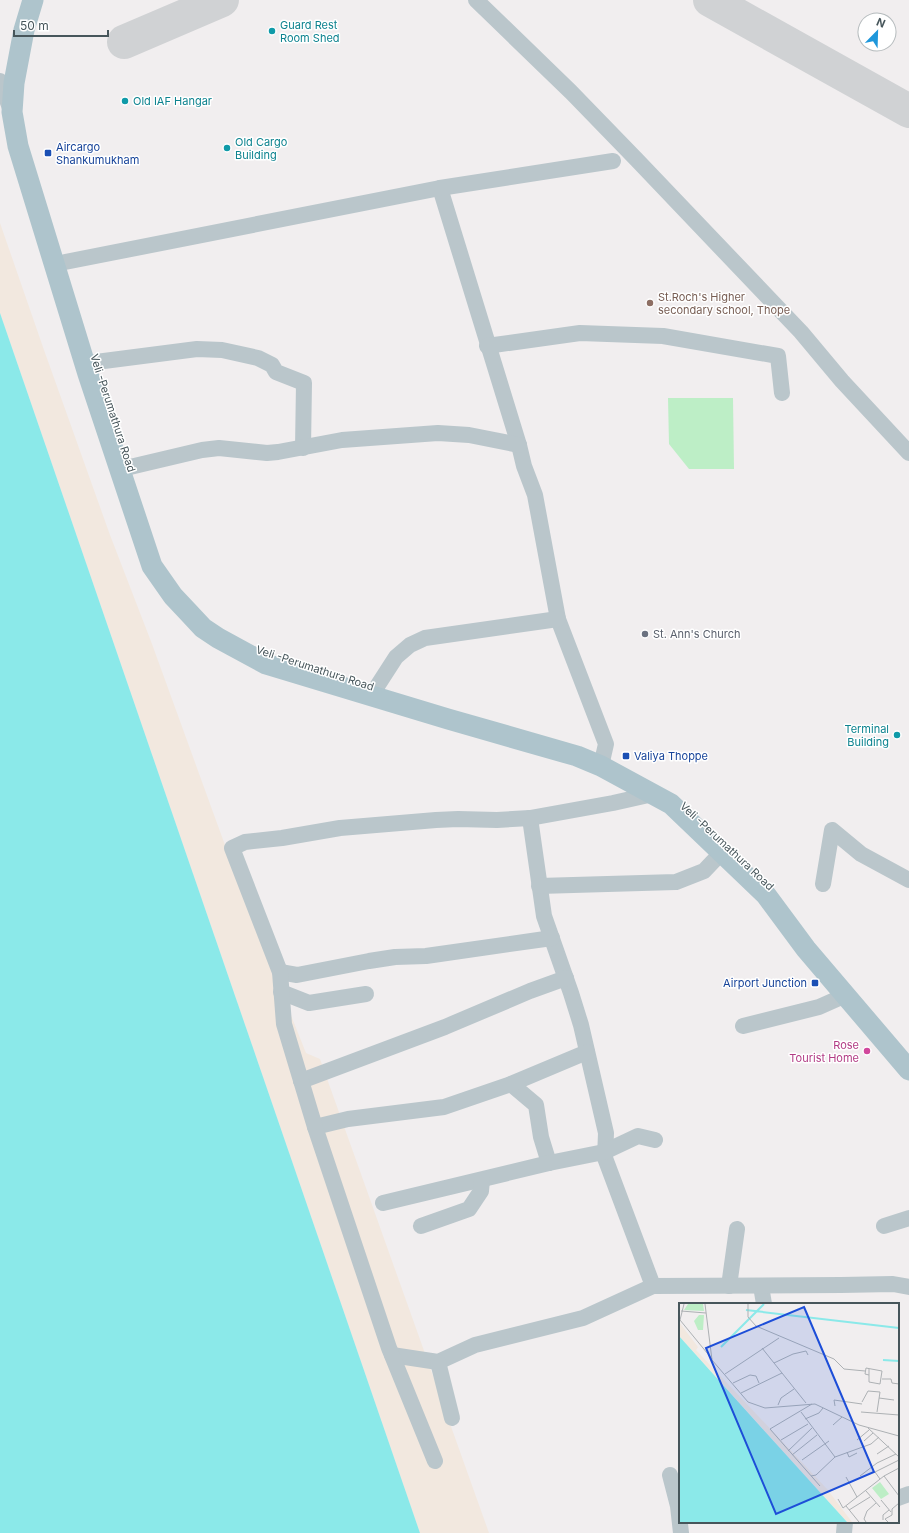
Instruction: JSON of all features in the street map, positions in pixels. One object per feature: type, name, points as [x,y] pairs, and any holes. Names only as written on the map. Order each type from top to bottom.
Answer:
[{"type":"main road","points":[[33,0],[24,30],[15,76],[12,112],[18,146],[88,374],[152,566],[173,596],[203,628],[231,646],[266,664],[448,719],[603,762],[671,804],[766,895],[808,940],[846,994],[909,1070]]},
{"type":"main road","name":"Veli -Perumathura Road","points":[[47,0],[34,42],[24,92],[24,117],[29,154],[148,522],[178,586],[210,622],[235,639],[269,655],[376,688],[581,747],[603,762],[659,788],[685,806],[774,888],[808,940],[909,1050]]},
{"type":"street","points":[[476,0],[571,92],[653,176],[801,332],[842,381],[909,453]]},
{"type":"street","points":[[0,81],[12,112]]},
{"type":"street","points":[[65,262],[440,188],[613,161]]},
{"type":"street","points":[[440,188],[487,346],[519,445],[524,466],[535,495],[558,618],[606,744],[603,762]]},
{"type":"street","points":[[487,346],[580,333],[663,336],[778,356],[782,393]]},
{"type":"street","points":[[96,362],[197,349],[222,350],[258,358],[272,365],[276,372],[304,384],[303,448]]},
{"type":"street","points":[[130,467],[202,450],[220,448],[267,453],[303,448],[342,440],[438,433],[469,435],[519,445]]},
{"type":"street","points":[[376,688],[396,657],[410,645],[424,638],[558,618]]},
{"type":"street","points":[[435,1461],[392,1355],[315,1127],[284,1024],[280,972],[232,848],[245,842],[282,838],[340,828],[450,819],[497,820],[530,818],[654,794]]},
{"type":"street","points":[[530,818],[544,916],[581,1025],[606,1134],[604,1152],[605,1158],[652,1286]]},
{"type":"street","points":[[823,884],[832,830],[861,854],[909,880]]},
{"type":"street","points":[[539,886],[676,882],[704,872],[722,852]]},
{"type":"street","points":[[280,972],[296,975],[369,960],[426,956],[552,938]]},
{"type":"street","points":[[301,1082],[445,1027],[530,991],[566,978]]},
{"type":"street","points":[[281,992],[309,1003],[366,994]]},
{"type":"street","points":[[742,1026],[819,1007],[846,994]]},
{"type":"street","points":[[315,1127],[348,1119],[444,1107],[511,1084],[587,1052]]},
{"type":"street","points":[[511,1084],[536,1105],[541,1137],[549,1163]]},
{"type":"street","points":[[382,1203],[549,1163],[604,1152],[638,1136],[656,1140]]},
{"type":"street","points":[[421,1226],[469,1209],[481,1191],[482,1180]]},
{"type":"street","points":[[884,1226],[909,1218]]},
{"type":"street","points":[[730,1286],[737,1230]]},
{"type":"street","points":[[392,1355],[438,1362],[476,1345],[583,1318],[652,1286],[893,1284],[909,1287]]},
{"type":"street","points":[[761,1286],[764,1303]]},
{"type":"street","points":[[438,1362],[452,1418]]},
{"type":"street","points":[[670,1475],[679,1515]]},
{"type":"street","points":[[899,1498],[909,1494]]},
{"type":"street","points":[[680,1523],[681,1533]]},
{"type":"street","points":[[844,1533],[845,1523]]},
{"type":"green space","points":[[668,398],[733,398],[734,469],[689,469],[669,444]]},
{"type":"sand","points":[[0,223],[110,535],[152,644],[242,892],[306,1053],[320,1059],[489,1533],[420,1533],[0,313]]},
{"type":"water","points":[[0,313],[420,1533],[0,1533]]},
{"type":"taxiway","points":[[124,42],[222,0]]},
{"type":"taxiway","points":[[710,0],[909,111]]},
{"type":"place","name":"Guard Rest Room Shed","points":[[272,31]]},
{"type":"place","name":"Old IAF Hangar","points":[[125,101]]},
{"type":"place","name":"Old Cargo Building","points":[[227,148]]},
{"type":"place","name":"Aircargo Shankumukham","points":[[48,153]]},
{"type":"place","name":"St.Roch's Higher secondary school, Thope","points":[[650,303]]},
{"type":"place","name":"St. Ann's Church","points":[[645,634]]},
{"type":"place","name":"Terminal Building","points":[[897,735]]},
{"type":"place","name":"Valiya Thoppe","points":[[626,756]]},
{"type":"place","name":"Airport Junction","points":[[815,983]]},
{"type":"place","name":"Rose Tourist Home","points":[[867,1051]]}]
